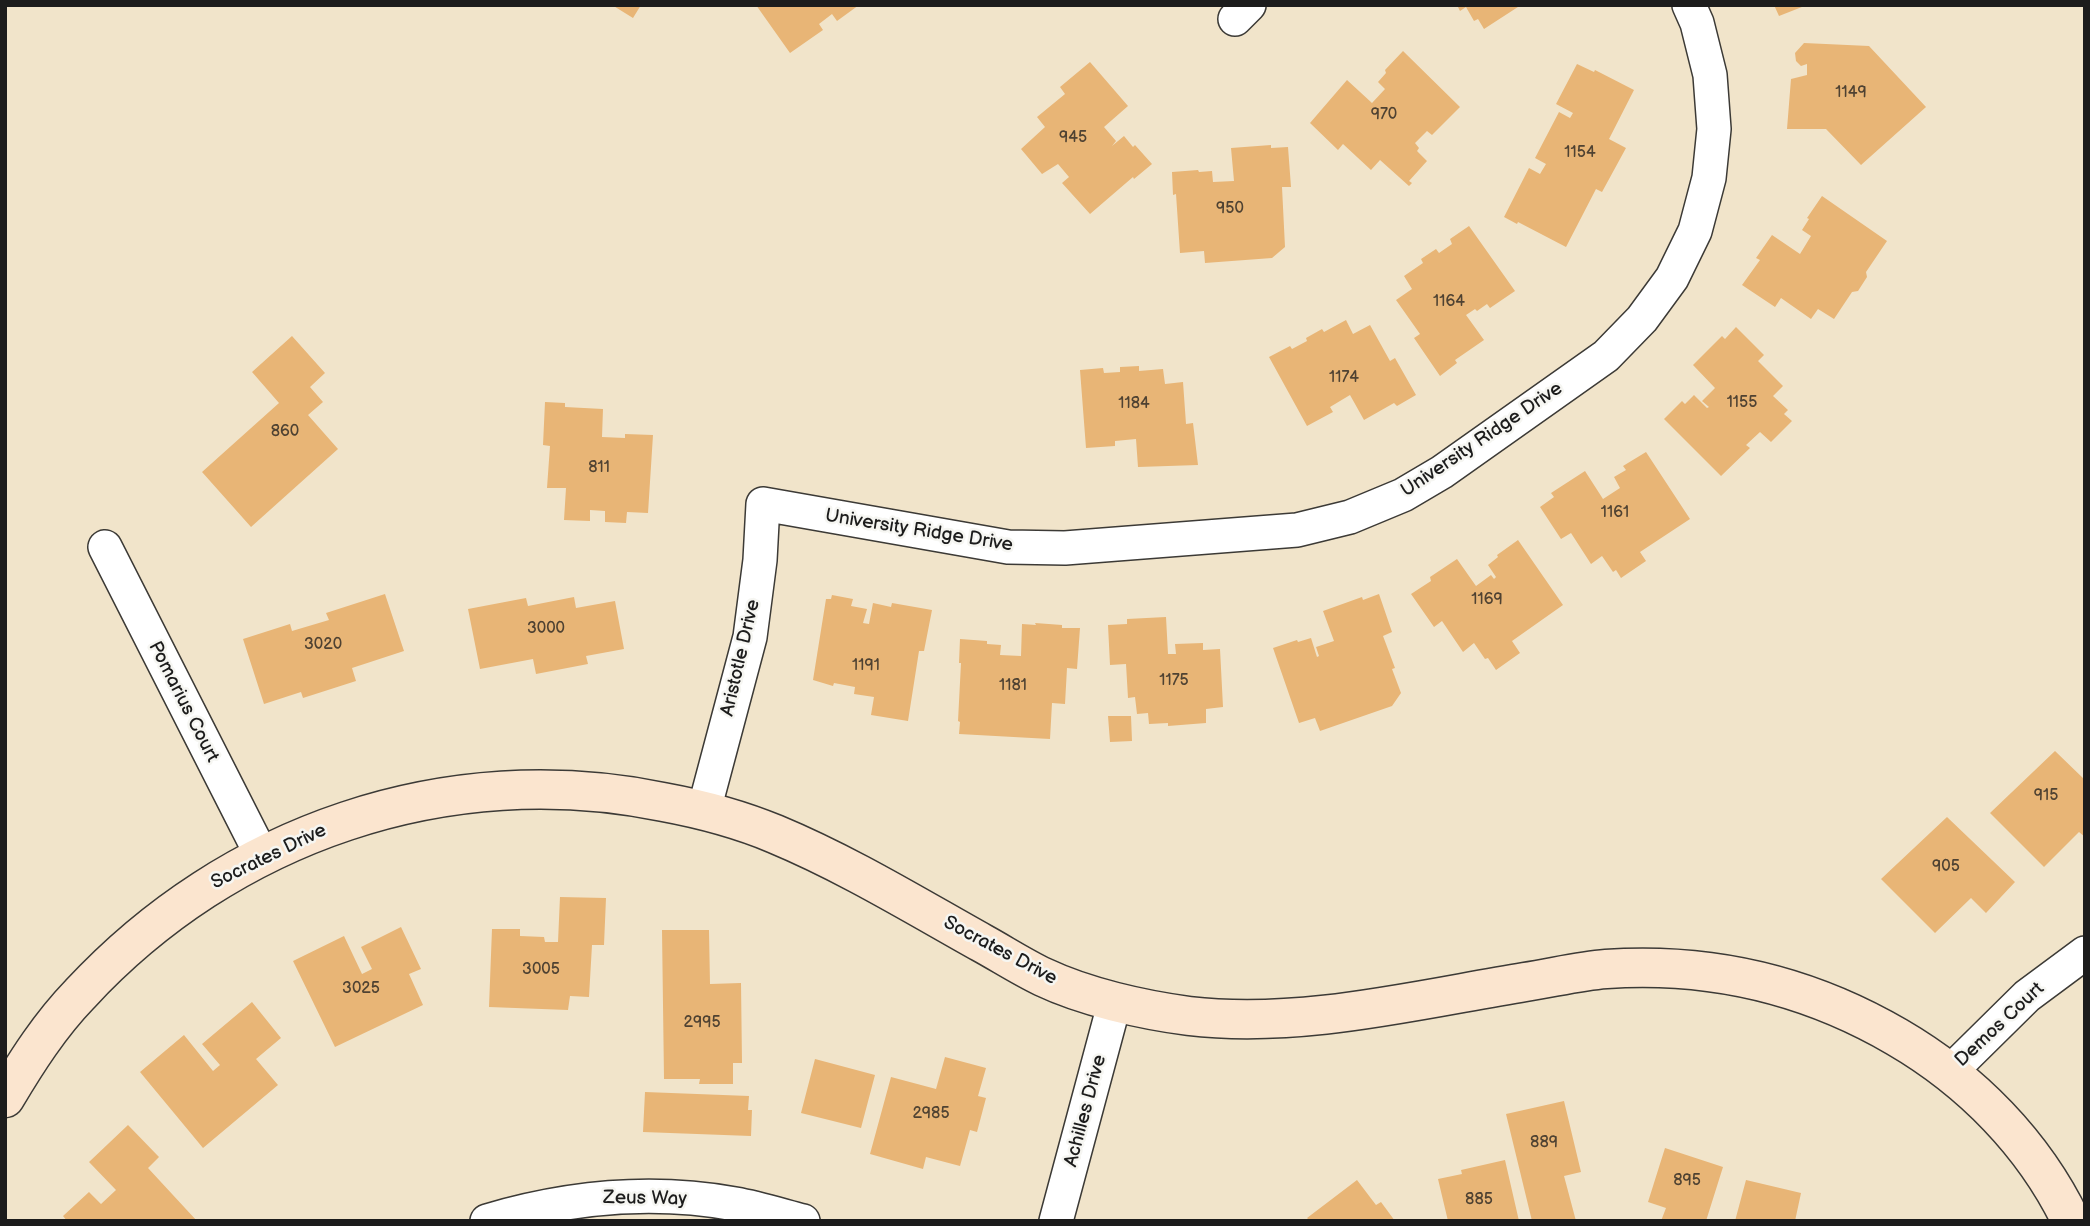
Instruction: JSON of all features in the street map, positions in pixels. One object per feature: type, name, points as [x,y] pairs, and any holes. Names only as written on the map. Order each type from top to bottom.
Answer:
[{"type":"street","name":"University Ridge Drive","points":[[763,505],[1008,547],[1065,548],[1297,530],[1350,517],[1403,495],[1442,472],[1606,356],[1643,319],[1672,278],[1695,231],[1709,178],[1714,129],[1710,75],[1697,23],[1689,5]]},
{"type":"street","name":"Aristotle Drive","points":[[704,810],[750,637],[760,560],[763,505]]},
{"type":"street","name":"Pomarius Court","points":[[105,547],[262,856]]},
{"type":"street","name":"Socrates Drive","points":[[5,1098],[31,1055],[78,995],[138,937],[200,890],[262,856],[317,831],[394,806],[469,793],[544,788],[621,793],[704,810],[772,833],[835,862],[1045,978],[1099,997],[1188,1016],[1256,1020],[1330,1014],[1603,969],[1672,968],[1736,975],[1802,992],[1864,1018],[1923,1052],[1950,1072],[1999,1117],[2045,1173],[2071,1221]]},
{"type":"street","name":"Demos Court","points":[[1950,1072],[2027,996],[2085,953]]},
{"type":"street","name":"Achilles Drive","points":[[1056,1221],[1115,1001]]},
{"type":"street","name":"Zeus Way","points":[[487,1221],[528,1209],[597,1198],[668,1196],[736,1204],[803,1221]]},
{"type":"building","points":[[612,5],[641,5],[633,18]]},
{"type":"building","points":[[756,5],[859,5],[837,21],[832,14],[819,24],[823,30],[790,53]]},
{"type":"building","points":[[1457,5],[1521,5],[1484,29],[1478,19],[1474,21],[1466,7],[1460,11]]},
{"type":"building","points":[[1774,5],[1807,5],[1779,16]]},
{"type":"building","points":[[1804,43],[1869,46],[1926,107],[1861,165],[1826,129],[1787,129],[1791,79],[1807,75],[1807,64],[1801,66],[1796,61],[1795,53]]},
{"type":"building","points":[[1403,51],[1460,107],[1432,135],[1427,131],[1415,143],[1419,148],[1417,151],[1427,161],[1409,181],[1412,183],[1409,186],[1380,160],[1371,170],[1343,144],[1338,150],[1310,123],[1347,80],[1372,103],[1385,89],[1378,82],[1386,73],[1385,70]]},
{"type":"building","points":[[1090,62],[1128,106],[1104,127],[1116,141],[1112,146],[1124,136],[1152,164],[1090,214],[1062,183],[1069,177],[1058,164],[1042,174],[1021,149],[1045,127],[1037,117],[1065,94],[1060,87]]},
{"type":"building","points":[[1577,64],[1634,90],[1609,139],[1626,148],[1602,192],[1596,189],[1566,247],[1504,217],[1529,168],[1540,174],[1546,164],[1535,158],[1559,112],[1570,118],[1573,113],[1556,104]]},
{"type":"building","points":[[1271,145],[1271,148],[1288,147],[1291,187],[1282,187],[1285,247],[1272,258],[1205,263],[1204,251],[1180,253],[1172,172],[1212,171],[1213,182],[1234,181],[1231,148]]},
{"type":"building","points":[[1822,196],[1887,241],[1866,272],[1867,277],[1858,291],[1852,292],[1834,319],[1818,309],[1811,319],[1781,298],[1775,307],[1742,285],[1760,260],[1756,258],[1772,235],[1800,254],[1811,236],[1802,230]]},
{"type":"building","points":[[1469,226],[1515,291],[1490,308],[1487,304],[1466,315],[1484,340],[1455,360],[1457,363],[1440,376],[1414,338],[1420,334],[1396,300],[1412,289],[1404,276],[1423,263],[1421,259],[1436,249],[1439,253],[1452,244],[1450,239]]},
{"type":"building","points":[[1346,320],[1353,334],[1370,325],[1390,361],[1395,358],[1416,395],[1397,406],[1394,403],[1364,420],[1350,395],[1330,407],[1333,412],[1307,426],[1269,357],[1290,346],[1292,349],[1322,329],[1324,332]]},
{"type":"building","points":[[1736,327],[1764,355],[1758,361],[1783,386],[1773,396],[1788,410],[1784,414],[1792,421],[1771,442],[1760,432],[1746,445],[1750,448],[1721,476],[1664,419],[1682,401],[1685,404],[1694,395],[1709,407],[1702,401],[1715,388],[1693,365],[1722,336],[1725,339]]},
{"type":"building","points":[[292,336],[325,373],[310,387],[323,402],[308,415],[338,449],[251,527],[202,472],[279,403],[252,372]]},
{"type":"building","points":[[1139,366],[1139,371],[1163,369],[1165,384],[1183,382],[1186,424],[1193,423],[1198,465],[1138,467],[1136,439],[1115,441],[1115,446],[1086,448],[1080,370],[1103,368],[1104,373],[1120,372],[1120,367]]},
{"type":"building","points":[[545,402],[565,403],[565,407],[603,409],[602,437],[653,435],[648,513],[627,512],[626,523],[605,522],[605,511],[590,510],[590,521],[564,520],[566,488],[547,488],[550,446],[543,445]]},
{"type":"building","points":[[1646,452],[1690,519],[1640,552],[1646,561],[1621,578],[1616,570],[1613,572],[1602,556],[1591,564],[1571,533],[1561,539],[1540,507],[1554,497],[1551,493],[1585,471],[1603,499],[1620,488],[1614,477],[1626,470],[1623,466]]},
{"type":"building","points":[[1518,540],[1563,605],[1512,641],[1520,653],[1496,670],[1474,643],[1463,652],[1442,621],[1434,627],[1411,594],[1457,559],[1476,586],[1491,575],[1494,579],[1496,577],[1488,565]]},
{"type":"building","points":[[385,594],[404,651],[352,668],[356,681],[303,698],[301,692],[264,704],[243,639],[290,624],[292,631],[329,620],[326,613]]},
{"type":"building","points":[[1379,594],[1392,632],[1383,636],[1401,693],[1392,706],[1320,731],[1315,718],[1299,723],[1273,648],[1311,638],[1317,657],[1319,656],[1316,647],[1334,641],[1323,611]]},
{"type":"building","points":[[832,595],[853,599],[851,606],[867,609],[863,623],[869,624],[873,603],[891,607],[892,603],[932,610],[924,651],[919,651],[908,721],[871,715],[874,697],[854,694],[855,687],[834,683],[833,686],[813,680],[826,599],[831,599]]},
{"type":"building","points":[[574,597],[576,608],[615,601],[624,649],[586,656],[588,664],[536,674],[533,659],[480,669],[468,609],[526,598],[528,606]]},
{"type":"building","points":[[1166,617],[1168,654],[1176,654],[1175,644],[1203,643],[1203,650],[1220,649],[1223,707],[1206,709],[1206,723],[1168,726],[1168,723],[1149,724],[1148,713],[1137,714],[1135,697],[1128,698],[1126,664],[1110,665],[1108,625],[1127,624],[1127,619]]},
{"type":"building","points":[[1035,623],[1080,628],[1077,669],[1067,668],[1065,704],[1052,703],[1050,739],[959,734],[960,639],[987,641],[987,644],[1001,645],[1000,655],[1021,656],[1022,624],[1036,625]]},
{"type":"building","points":[[1108,716],[1131,716],[1132,741],[1110,742]]},
{"type":"building","points":[[2055,751],[2085,780],[2085,837],[2079,832],[2044,867],[1990,813]]},
{"type":"building","points":[[1947,817],[2015,882],[1986,913],[1971,898],[1935,933],[1881,879]]},
{"type":"building","points":[[560,897],[606,898],[604,945],[592,945],[589,997],[570,996],[568,1010],[489,1007],[492,929],[520,929],[520,936],[544,937],[545,942],[558,942]]},
{"type":"building","points":[[401,927],[421,969],[409,974],[423,1005],[335,1047],[293,961],[344,936],[362,974],[372,969],[361,947]]},
{"type":"building","points":[[662,930],[709,930],[710,984],[741,983],[742,1063],[733,1063],[733,1084],[699,1084],[700,1079],[664,1079]]},
{"type":"building","points":[[252,1002],[281,1038],[256,1059],[278,1085],[203,1148],[140,1072],[184,1035],[213,1071],[220,1065],[202,1044]]},
{"type":"building","points":[[945,1057],[986,1068],[978,1096],[986,1098],[977,1132],[970,1130],[960,1166],[926,1157],[923,1169],[870,1154],[891,1077],[936,1089]]},
{"type":"building","points":[[815,1059],[875,1075],[861,1128],[801,1113]]},
{"type":"building","points":[[645,1092],[749,1096],[748,1110],[752,1110],[751,1136],[643,1132]]},
{"type":"building","points":[[1564,1101],[1581,1172],[1564,1176],[1576,1221],[1532,1221],[1506,1114]]},
{"type":"building","points":[[128,1125],[159,1157],[148,1168],[197,1221],[67,1221],[63,1216],[89,1192],[101,1204],[116,1190],[89,1162]]},
{"type":"building","points":[[1665,1148],[1723,1167],[1706,1221],[1661,1221],[1666,1208],[1648,1202]]},
{"type":"building","points":[[1505,1160],[1519,1221],[1448,1221],[1438,1179],[1462,1174],[1461,1170]]},
{"type":"building","points":[[1357,1180],[1376,1205],[1381,1202],[1395,1221],[1310,1221],[1307,1218]]},
{"type":"building","points":[[1746,1180],[1801,1193],[1795,1221],[1735,1221]]}]
